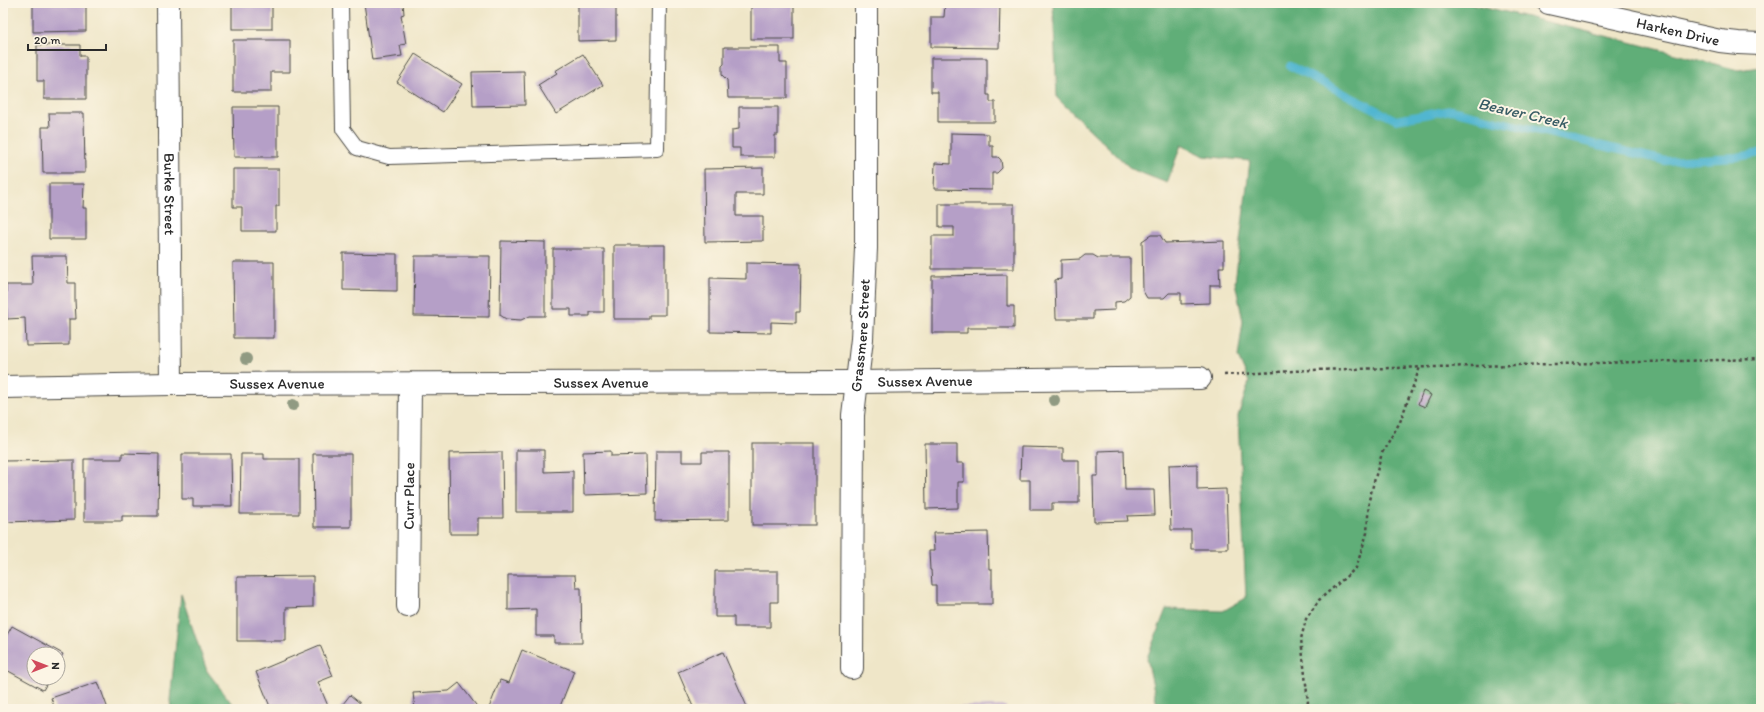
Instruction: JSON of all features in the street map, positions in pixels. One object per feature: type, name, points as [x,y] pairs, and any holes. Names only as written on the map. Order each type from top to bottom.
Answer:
[{"type":"street","name":"Burke Street","points":[[168,3],[171,384]]},
{"type":"street","name":"Grassmere Street","points":[[852,668],[853,415],[862,340],[866,248],[866,3]]},
{"type":"street","name":"Harken Drive","points":[[1550,3],[1720,41],[1738,44],[1761,44]]},
{"type":"street","name":"Sussex Avenue","points":[[3,387],[171,384],[410,385],[1200,378]]},
{"type":"street","name":"Curr Place","points":[[408,606],[410,385]]},
{"type":"lane","points":[[341,3],[343,129],[357,148],[389,157],[657,150],[659,3]]},
{"type":"path","points":[[1200,378],[1267,372],[1761,359]]},
{"type":"path","points":[[1305,709],[1308,702],[1301,639],[1306,619],[1319,600],[1356,568],[1367,533],[1369,500],[1382,453],[1400,422],[1420,367]]},
{"type":"green space","points":[[1053,3],[1407,3],[1415,7],[1435,3],[1469,3],[1738,70],[1761,67],[1761,709],[1158,709],[1147,658],[1166,609],[1223,611],[1246,598],[1238,416],[1249,382],[1238,357],[1243,321],[1235,282],[1250,161],[1204,156],[1181,145],[1167,183],[1131,169],[1057,98]]},
{"type":"green space","points":[[181,594],[207,671],[236,709],[171,709],[170,700]]},
{"type":"building","points":[[33,3],[86,3],[86,31],[33,32]]},
{"type":"building","points":[[232,3],[272,3],[272,29],[232,29]]},
{"type":"building","points":[[364,3],[403,3],[404,14],[401,15],[406,44],[400,45],[402,56],[372,60]]},
{"type":"building","points":[[578,3],[616,3],[616,40],[578,41]]},
{"type":"building","points":[[751,3],[794,3],[794,39],[751,39]]},
{"type":"building","points":[[945,3],[1000,3],[999,48],[931,47],[931,17],[944,17]]},
{"type":"building","points":[[233,40],[290,40],[290,72],[271,72],[271,92],[233,92]]},
{"type":"building","points":[[37,45],[80,45],[80,56],[86,56],[86,99],[44,99],[44,81],[37,81]]},
{"type":"building","points":[[724,47],[780,47],[780,63],[787,63],[787,98],[728,98],[727,80],[722,75],[722,66],[724,64]]},
{"type":"building","points":[[415,54],[462,84],[443,112],[397,82]]},
{"type":"building","points":[[583,54],[603,85],[556,114],[538,85],[557,73],[555,71]]},
{"type":"building","points":[[931,58],[987,58],[987,95],[990,95],[990,102],[995,102],[995,122],[938,122],[938,92],[931,92]]},
{"type":"building","points":[[524,71],[525,105],[473,106],[472,72]]},
{"type":"building","points":[[233,107],[278,107],[278,157],[234,157]]},
{"type":"building","points":[[739,107],[778,107],[778,135],[775,135],[775,157],[740,157],[740,148],[732,148],[732,130],[739,129]]},
{"type":"building","points":[[49,113],[84,113],[85,173],[43,173],[42,127],[50,127]]},
{"type":"building","points":[[951,133],[989,134],[989,146],[993,146],[993,157],[998,157],[1001,160],[1002,168],[997,173],[992,173],[992,190],[934,189],[935,163],[951,164]]},
{"type":"building","points":[[763,168],[763,194],[736,194],[736,216],[763,216],[763,241],[705,242],[704,169]]},
{"type":"building","points":[[233,169],[279,169],[279,206],[276,206],[276,231],[242,231],[242,207],[233,207]]},
{"type":"building","points":[[49,184],[84,184],[83,208],[86,208],[86,239],[49,239]]},
{"type":"building","points":[[939,204],[1014,204],[1014,269],[932,269],[932,236],[954,236],[954,227],[939,227]]},
{"type":"building","points":[[1151,235],[1160,235],[1165,243],[1224,241],[1224,267],[1219,267],[1220,285],[1210,285],[1210,303],[1181,304],[1181,293],[1169,293],[1164,298],[1147,298],[1143,291],[1142,241]]},
{"type":"building","points":[[501,241],[545,242],[545,316],[530,316],[521,320],[506,319],[500,315]]},
{"type":"building","points":[[614,245],[665,245],[665,315],[649,315],[649,319],[614,319]]},
{"type":"building","points":[[553,249],[604,249],[604,312],[590,312],[590,316],[571,316],[571,309],[553,309]]},
{"type":"building","points":[[343,253],[397,254],[397,291],[343,290]]},
{"type":"building","points":[[1085,255],[1093,255],[1098,258],[1130,258],[1130,296],[1124,301],[1115,302],[1115,310],[1093,311],[1093,319],[1056,319],[1055,280],[1061,279],[1061,260],[1080,259]]},
{"type":"building","points":[[32,256],[67,256],[68,283],[75,283],[76,319],[69,319],[69,345],[26,346],[25,318],[7,319],[6,285],[33,285]]},
{"type":"building","points":[[415,256],[490,256],[489,317],[414,316]]},
{"type":"building","points":[[233,262],[274,262],[274,338],[234,338]]},
{"type":"building","points":[[746,263],[801,264],[800,312],[796,312],[796,323],[771,322],[771,333],[710,332],[710,278],[746,279]]},
{"type":"building","points":[[1007,275],[1007,306],[1014,306],[1014,328],[967,328],[967,333],[932,333],[932,276]]},
{"type":"building","points":[[1423,391],[1431,395],[1425,407],[1418,404]]},
{"type":"building","points":[[752,443],[815,443],[815,525],[752,525]]},
{"type":"building","points":[[925,444],[957,444],[957,463],[964,463],[964,482],[958,482],[958,508],[926,509]]},
{"type":"building","points":[[1021,447],[1063,448],[1063,460],[1079,460],[1079,503],[1052,503],[1052,510],[1030,510],[1030,480],[1020,480]]},
{"type":"building","points":[[516,450],[544,450],[544,472],[573,471],[573,512],[516,512]]},
{"type":"building","points":[[1124,450],[1125,490],[1154,490],[1155,515],[1127,516],[1128,521],[1094,522],[1093,476],[1098,476],[1098,451]]},
{"type":"building","points":[[611,451],[611,456],[646,455],[647,493],[584,495],[583,452]]},
{"type":"building","points":[[656,451],[682,451],[682,462],[702,462],[702,452],[729,452],[729,520],[655,521]]},
{"type":"building","points":[[502,452],[503,518],[478,518],[478,534],[450,534],[449,453]]},
{"type":"building","points":[[122,453],[159,454],[158,516],[122,516],[122,521],[84,521],[84,459],[122,459]]},
{"type":"building","points":[[182,454],[231,454],[232,506],[193,506],[193,499],[182,499]]},
{"type":"building","points":[[241,454],[264,454],[264,459],[299,459],[299,514],[240,514]]},
{"type":"building","points":[[313,454],[351,454],[351,527],[314,527]]},
{"type":"building","points":[[74,460],[74,520],[3,522],[3,461]]},
{"type":"building","points":[[1197,464],[1197,490],[1226,489],[1228,549],[1191,549],[1191,530],[1171,530],[1169,465]]},
{"type":"building","points":[[988,532],[989,569],[992,569],[992,604],[936,604],[936,585],[932,585],[929,551],[934,551],[933,533]]},
{"type":"building","points":[[715,571],[778,571],[778,602],[770,602],[770,627],[734,627],[734,617],[715,617]]},
{"type":"building","points":[[508,575],[575,575],[576,588],[581,588],[582,643],[554,643],[554,636],[536,636],[536,609],[508,610]]},
{"type":"building","points":[[313,576],[313,607],[286,608],[286,641],[237,641],[237,577]]},
{"type":"building","points":[[12,626],[48,646],[26,646],[26,681],[3,668],[3,642]]},
{"type":"building","points":[[320,645],[333,676],[318,682],[328,706],[321,709],[271,709],[256,672]]},
{"type":"building","points":[[522,650],[574,671],[559,709],[489,708],[500,680],[509,683]]},
{"type":"building","points":[[723,652],[748,709],[694,709],[678,672]]},
{"type":"building","points":[[98,682],[108,709],[55,709],[51,698]]},
{"type":"building","points":[[459,683],[479,709],[415,709],[413,693],[449,691]]},
{"type":"building","points":[[36,686],[45,686],[43,690]]},
{"type":"building","points":[[350,695],[367,709],[339,709]]},
{"type":"building","points":[[1006,706],[1006,709],[941,709],[941,707]]},
{"type":"waterway","name":"Beaver Creek","points":[[1290,66],[1396,120],[1451,110],[1666,161],[1737,157],[1761,153]]}]
